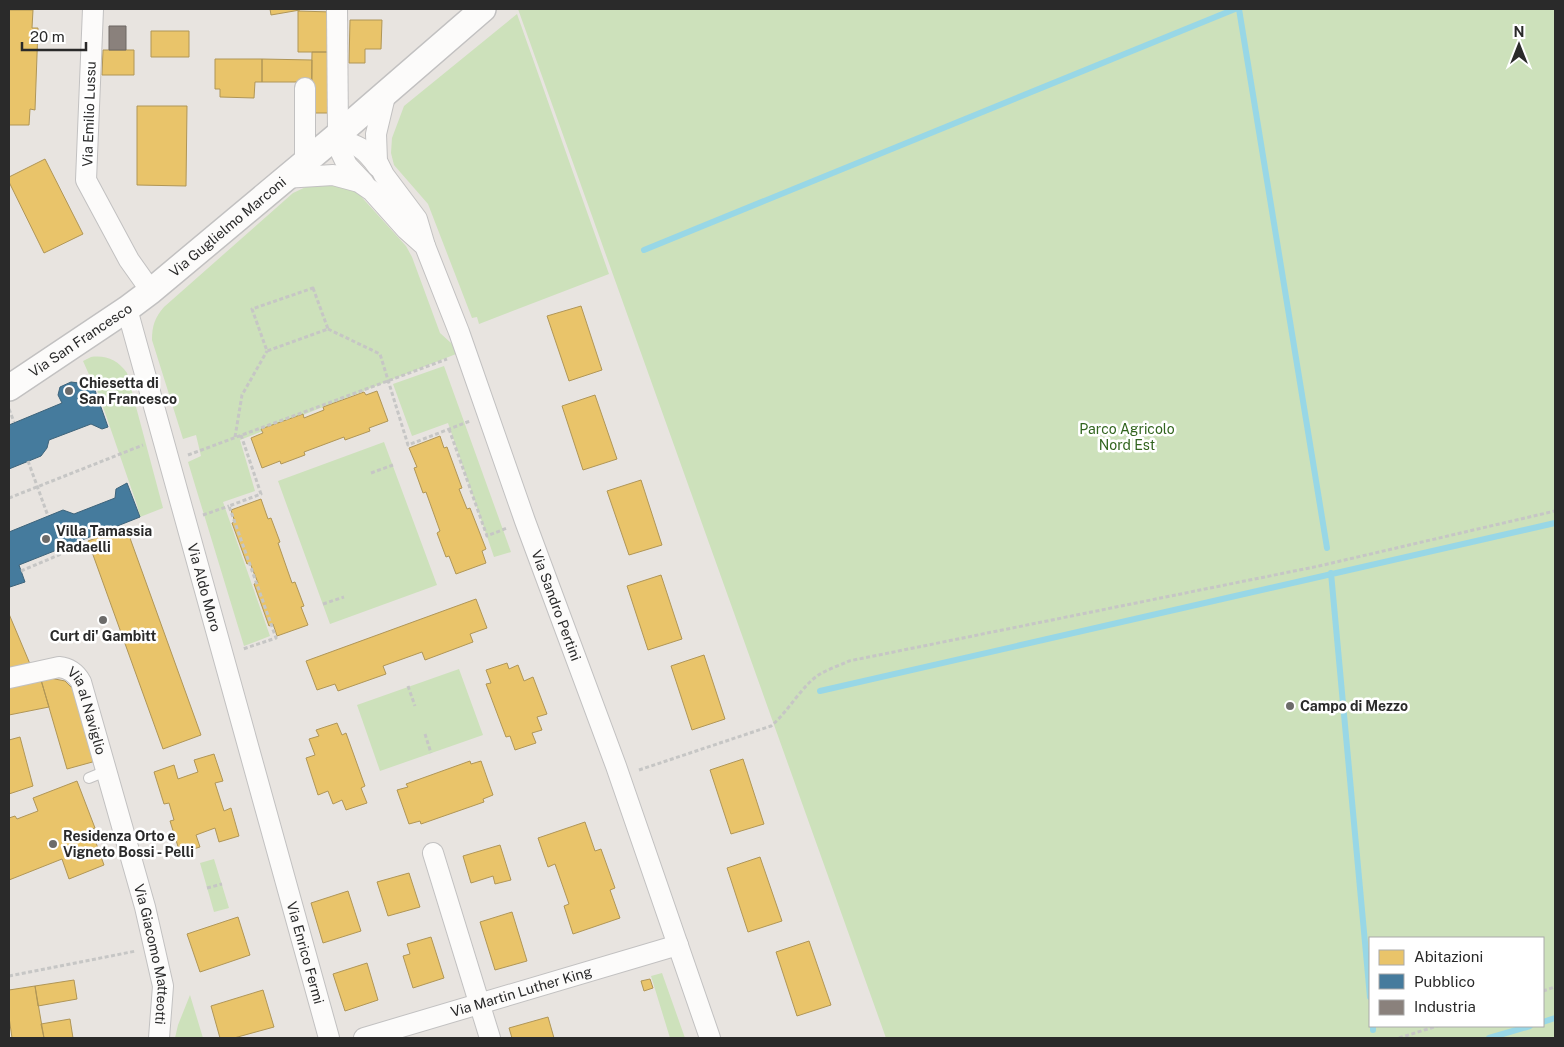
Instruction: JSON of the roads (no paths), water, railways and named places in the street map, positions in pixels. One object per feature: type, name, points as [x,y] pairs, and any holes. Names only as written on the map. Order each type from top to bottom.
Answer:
[{"type":"street","name":"Via Emilio Lussu","points":[[93,9],[86,180],[129,260],[151,290]]},
{"type":"street","points":[[336,9],[336,136]]},
{"type":"street","name":"Via Guglielmo Marconi","points":[[151,290],[336,136],[483,9]]},
{"type":"street","points":[[305,88],[305,161]]},
{"type":"street","points":[[284,178],[333,175],[359,182],[378,182],[375,139],[386,92]]},
{"type":"street","name":"Via Sandro Pertini","points":[[336,136],[365,150],[378,182],[417,219],[425,246],[459,332],[525,521],[620,778],[710,1038]]},
{"type":"street","name":"Via San Francesco","points":[[9,388],[127,309],[151,290]]},
{"type":"street","name":"Via Aldo Moro","points":[[127,309],[281,865]]},
{"type":"street","name":"Via al Naviglio","points":[[9,678],[55,667],[63,667],[74,672],[80,682],[98,774],[118,813]]},
{"type":"street","name":"Via Giacomo Matteotti","points":[[118,813],[145,907],[164,990],[159,1038]]},
{"type":"street","points":[[433,853],[490,1038]]},
{"type":"street","name":"Via Enrico Fermi","points":[[281,865],[329,1038]]},
{"type":"street","name":"Via Martin Luther King","points":[[364,1038],[678,946]]},
{"type":"waterway","points":[[644,250],[1235,9]]},
{"type":"waterway","points":[[1239,9],[1327,548]]},
{"type":"waterway","points":[[820,691],[1555,523]]},
{"type":"waterway","points":[[1331,573],[1369,986]]},
{"type":"waterway","points":[[1544,1022],[1555,1018]]},
{"type":"waterway","points":[[1489,1038],[1527,1027]]},
{"type":"place","name":"Chiesetta di San Francesco","points":[[69,391]]},
{"type":"place","name":"Villa Tamassia Radaelli","points":[[46,539]]},
{"type":"place","name":"Curt di' Gambìtt","points":[[103,620]]},
{"type":"place","name":"Campo di Mezzo","points":[[1290,706]]},
{"type":"place","name":"Residenza Orto e Vigneto Bossi - Pelli","points":[[53,844]]},
{"type":"park label","name":"Parco Agricolo Nord Est","points":[[1127,438]]}]
